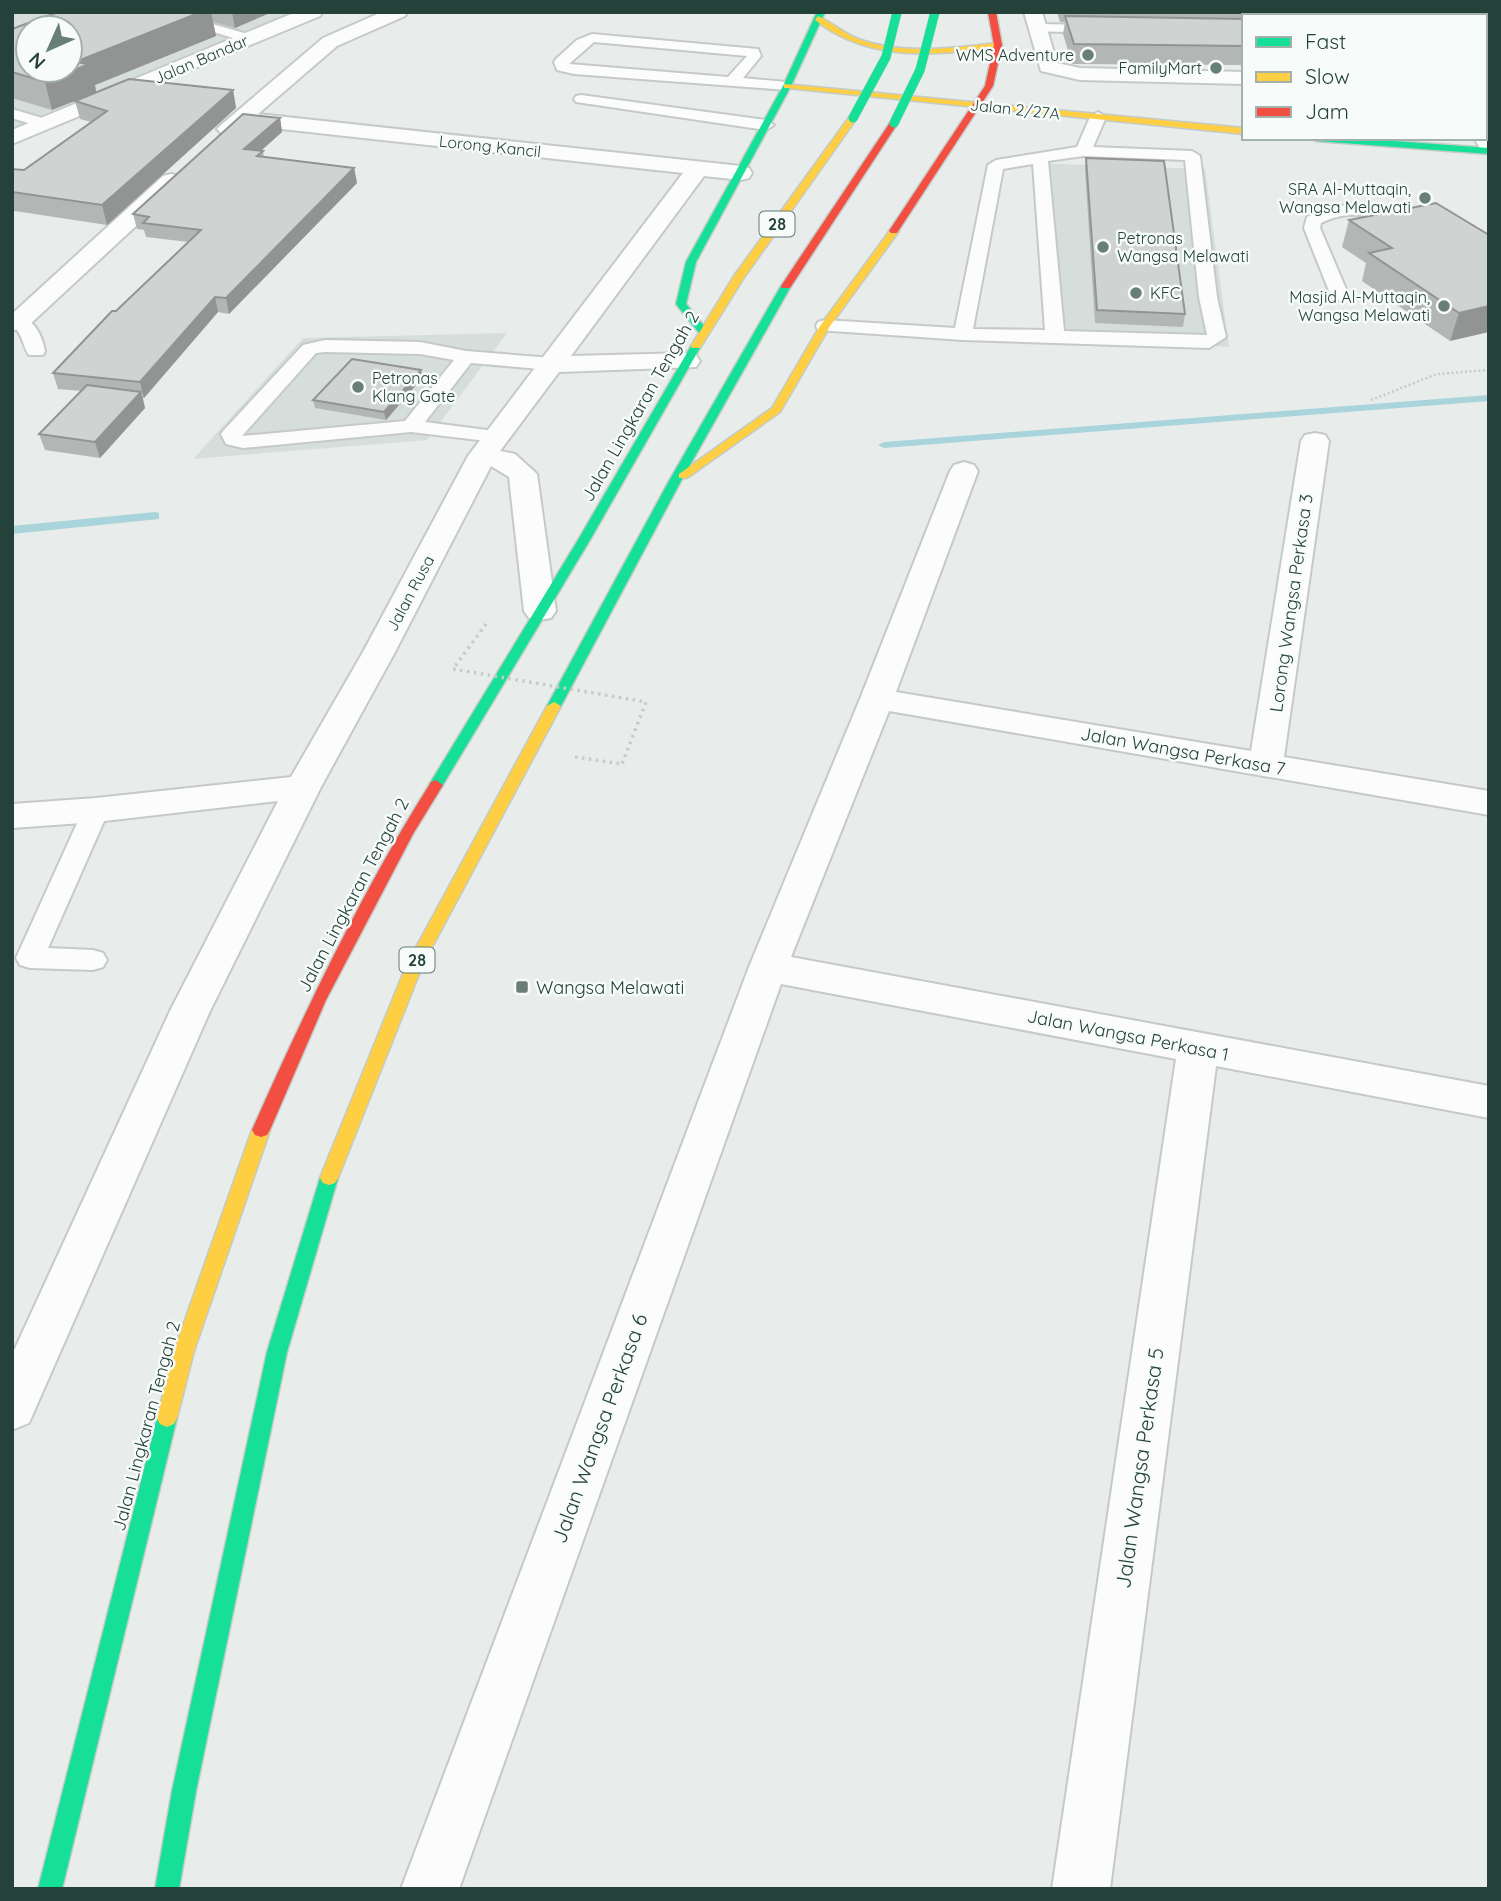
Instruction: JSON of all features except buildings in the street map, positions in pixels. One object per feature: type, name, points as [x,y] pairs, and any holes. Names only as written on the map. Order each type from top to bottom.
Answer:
[{"type":"main road","name":"Jalan Lingkaran Tengah 2","points":[[50,1889],[184,1351],[251,1153],[318,1000],[406,834],[704,332],[738,278],[853,118],[886,57],[897,12]]},
{"type":"main road","name":"28","points":[[167,1889],[184,1791],[277,1352],[334,1161],[415,964],[777,300],[894,123],[925,60],[935,12]]},
{"type":"main road","points":[[676,481],[776,410],[825,326],[916,200],[989,86],[998,45],[992,12]]},
{"type":"main road","points":[[820,14],[826,29],[837,36],[858,42],[942,52],[998,45]]},
{"type":"main road","points":[[704,332],[681,304],[691,262],[787,86],[803,67],[820,14]]},
{"type":"main road","points":[[865,73],[934,80]]},
{"type":"main road","name":"Jalan 2/27A","points":[[787,86],[1242,131]]},
{"type":"main road","points":[[1343,140],[1489,151]]},
{"type":"street","name":"Jalan Bandar","points":[[12,138],[313,12]]},
{"type":"street","points":[[210,146],[330,42],[398,12]]},
{"type":"street","points":[[1034,20],[1048,67],[1080,74],[1242,78]]},
{"type":"street","name":"Lorong Kancil","points":[[240,118],[741,173]]},
{"type":"street","points":[[15,322],[190,164]]},
{"type":"street","name":"Jalan Rusa","points":[[12,1408],[190,1011],[303,787],[489,446],[698,169]]},
{"type":"street","points":[[552,364],[687,361]]},
{"type":"street","name":"Lorong Wangsa Perkasa 3","points":[[1266,765],[1315,441]]},
{"type":"street","points":[[489,446],[523,474],[540,611]]},
{"type":"street","name":"Jalan Wangsa Perkasa 6","points":[[430,1889],[768,967],[877,699],[964,471]]},
{"type":"street","name":"Jalan Wangsa Perkasa 7","points":[[877,699],[1489,803]]},
{"type":"street","points":[[12,816],[96,810],[303,787]]},
{"type":"street","name":"Jalan Wangsa Perkasa 1","points":[[768,967],[1489,1102]]},
{"type":"street","name":"Jalan Wangsa Perkasa 5","points":[[1081,1889],[1198,1047]]},
{"type":"lane","points":[[153,12],[250,39]]},
{"type":"lane","points":[[1034,20],[1119,29]]},
{"type":"lane","points":[[731,83],[754,56],[752,52],[592,38],[582,43],[561,62],[562,67],[574,70],[731,83],[787,86]]},
{"type":"lane","points":[[581,99],[766,125]]},
{"type":"lane","points":[[12,113],[47,124]]},
{"type":"lane","points":[[1083,151],[1098,117]]},
{"type":"lane","points":[[825,326],[963,334],[1209,342],[1217,337],[1208,297],[1192,156],[1083,151],[996,165],[963,334]]},
{"type":"lane","points":[[1040,158],[1055,336]]},
{"type":"lane","points":[[1340,296],[1312,228],[1313,220],[1344,209],[1388,213],[1415,222]]},
{"type":"lane","points":[[15,322],[33,336],[36,351]]},
{"type":"lane","points":[[489,446],[411,426],[243,442],[233,440],[231,434],[310,349],[325,346],[419,348],[466,357],[552,364]]},
{"type":"lane","points":[[411,426],[466,357]]},
{"type":"lane","points":[[93,960],[30,958],[96,810]]},
{"type":"path","points":[[1371,400],[1437,374],[1489,370]]},
{"type":"path","points":[[486,624],[453,668],[646,702],[622,764]]},
{"type":"shaded area","points":[[12,12],[299,12],[12,133]]},
{"type":"shaded area","points":[[1032,163],[1205,169],[1229,347],[1045,339]]},
{"type":"shaded area","points":[[507,333],[427,440],[193,459],[303,338]]},
{"type":"waterway","points":[[884,445],[1489,398]]},
{"type":"waterway","points":[[12,530],[155,516]]},
{"type":"traffic: fast","points":[[704,332],[681,304],[691,262],[787,86],[821,12]]},
{"type":"traffic: fast","points":[[853,118],[886,57],[897,12]]},
{"type":"traffic: fast","points":[[894,123],[920,70],[935,12]]},
{"type":"traffic: fast","points":[[1343,140],[1489,151]]},
{"type":"traffic: fast","points":[[554,706],[675,481],[786,286]]},
{"type":"traffic: fast","points":[[436,785],[584,540],[696,346]]},
{"type":"traffic: fast","points":[[167,1889],[184,1791],[277,1352],[329,1178]]},
{"type":"traffic: fast","points":[[50,1889],[167,1418]]},
{"type":"traffic: slow","points":[[818,18],[836,32],[880,48],[928,51],[998,45]]},
{"type":"traffic: slow","points":[[787,86],[1242,131]]},
{"type":"traffic: slow","points":[[696,346],[738,278],[853,118]]},
{"type":"traffic: slow","points":[[683,476],[776,410],[825,326],[894,231]]},
{"type":"traffic: slow","points":[[329,1178],[415,964],[554,706]]},
{"type":"traffic: slow","points":[[167,1418],[184,1351],[261,1130]]},
{"type":"traffic: jam","points":[[894,231],[989,86],[998,45],[992,12]]},
{"type":"traffic: jam","points":[[786,286],[894,123]]},
{"type":"traffic: jam","points":[[261,1130],[318,1000],[406,834],[436,785]]},
{"type":"place","name":"WMS Adventure","points":[[1088,55]]},
{"type":"place","name":"FamilyMart","points":[[1216,68]]},
{"type":"place","name":"SRA Al-Muttaqin, Wangsa Melawati","points":[[1425,198]]},
{"type":"place","name":"Petronas Wangsa Melawati","points":[[1103,247]]},
{"type":"place","name":"KFC","points":[[1136,293]]},
{"type":"place","name":"Masjid Al-Muttaqin, Wangsa Melawati","points":[[1444,306]]},
{"type":"place","name":"Petronas Klang Gate","points":[[358,387]]},
{"type":"place","name":"Wangsa Melawati","points":[[522,987]]}]
